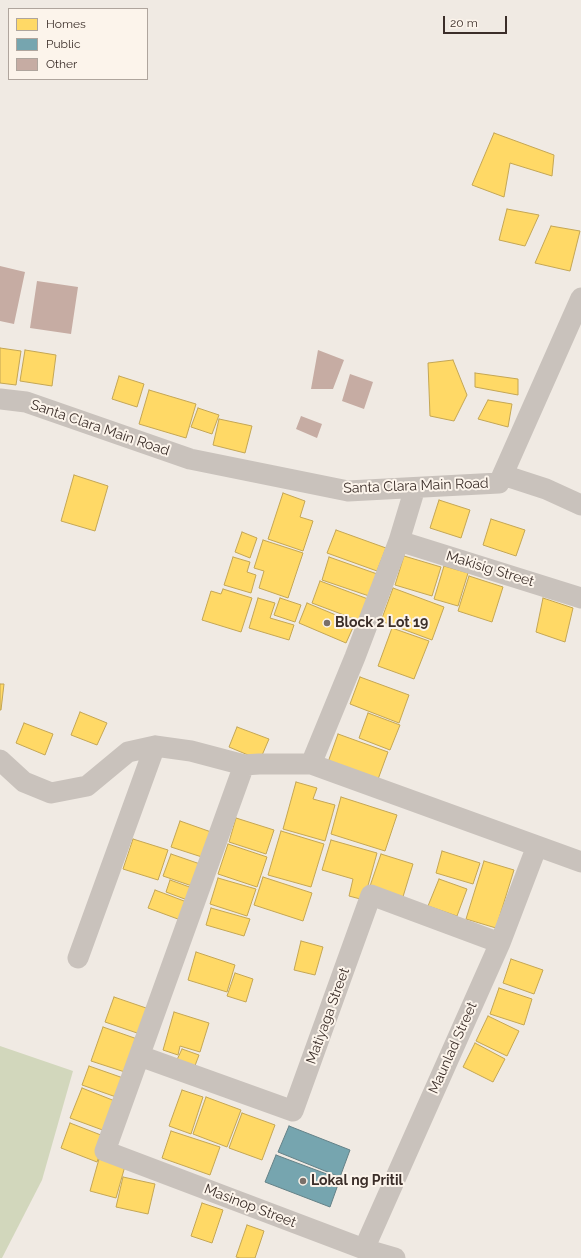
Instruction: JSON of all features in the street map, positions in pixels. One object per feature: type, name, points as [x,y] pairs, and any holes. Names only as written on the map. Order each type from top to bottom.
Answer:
[{"type":"street","name":"Santa Clara Main Road","points":[[0,399],[26,402],[190,459],[348,491],[499,483],[581,298]]},
{"type":"street","points":[[503,475],[546,489],[581,505]]},
{"type":"street","points":[[311,764],[355,657],[399,541],[414,488]]},
{"type":"street","name":"Makisig Street","points":[[399,541],[581,598]]},
{"type":"street","points":[[78,958],[155,746]]},
{"type":"street","points":[[0,760],[24,782],[51,793],[87,786],[128,752],[155,746],[191,751],[244,765],[311,764],[581,862]]},
{"type":"street","points":[[140,1056],[244,765]]},
{"type":"street","name":"Maunlad Street","points":[[364,1249],[500,943],[537,846]]},
{"type":"street","name":"Matiyaga Street","points":[[140,1056],[293,1111],[371,895],[500,943]]},
{"type":"street","name":"Masinop Street","points":[[140,1056],[105,1151],[364,1249],[395,1258]]},
{"type":"green space","points":[[0,1046],[73,1071],[42,1180],[2,1258],[0,1258]]},
{"type":"building: Homes","points":[[494,133],[554,155],[552,176],[510,163],[504,197],[472,185]]},
{"type":"building: Homes","points":[[507,209],[539,215],[525,246],[499,240]]},
{"type":"building: Homes","points":[[551,226],[580,231],[570,271],[535,263]]},
{"type":"building: Homes","points":[[0,348],[21,351],[16,385],[0,383]]},
{"type":"building: Homes","points":[[25,350],[56,355],[52,386],[20,381]]},
{"type":"building: Homes","points":[[453,360],[467,395],[454,421],[430,416],[428,363]]},
{"type":"building: Homes","points":[[475,373],[518,379],[518,395],[475,387]]},
{"type":"building: Homes","points":[[119,376],[144,384],[137,407],[112,399]]},
{"type":"building: Homes","points":[[149,390],[196,404],[186,438],[139,424]]},
{"type":"building: Homes","points":[[488,400],[512,404],[508,427],[478,419]]},
{"type":"building: Homes","points":[[198,408],[219,415],[212,434],[191,427]]},
{"type":"building: Homes","points":[[219,419],[252,426],[245,453],[213,445]]},
{"type":"building: Homes","points":[[74,475],[108,486],[95,531],[61,521]]},
{"type":"building: Homes","points":[[283,493],[305,501],[300,517],[313,521],[303,551],[268,539]]},
{"type":"building: Homes","points":[[439,500],[470,510],[461,538],[430,528]]},
{"type":"building: Homes","points":[[491,519],[525,530],[516,556],[483,545]]},
{"type":"building: Homes","points":[[336,530],[386,548],[377,571],[327,553]]},
{"type":"building: Homes","points":[[242,532],[257,538],[250,558],[235,552]]},
{"type":"building: Homes","points":[[263,540],[303,553],[288,598],[259,588],[264,571],[254,568]]},
{"type":"building: Homes","points":[[404,556],[441,567],[432,596],[395,585]]},
{"type":"building: Homes","points":[[233,557],[250,562],[247,572],[256,575],[251,593],[224,585]]},
{"type":"building: Homes","points":[[329,557],[380,575],[372,597],[322,580]]},
{"type":"building: Homes","points":[[444,566],[468,573],[458,606],[434,599]]},
{"type":"building: Homes","points":[[469,576],[503,587],[492,622],[458,611]]},
{"type":"building: Homes","points":[[320,581],[368,599],[360,621],[312,603]]},
{"type":"building: Homes","points":[[393,588],[444,607],[432,640],[381,621]]},
{"type":"building: Homes","points":[[223,589],[252,598],[241,632],[202,620],[211,591],[221,594]]},
{"type":"building: Homes","points":[[258,598],[275,603],[270,618],[294,625],[289,640],[249,628]]},
{"type":"building: Homes","points":[[280,598],[301,605],[295,622],[274,615]]},
{"type":"building: Homes","points":[[543,598],[573,608],[565,642],[536,632]]},
{"type":"building: Homes","name":"Block 2 Lot 19","points":[[307,603],[355,623],[346,643],[299,623]]},
{"type":"building: Homes","points":[[392,628],[429,641],[414,679],[378,666]]},
{"type":"building: Homes","points":[[360,677],[409,695],[399,723],[350,704]]},
{"type":"building: Homes","points":[[0,684],[4,684],[1,710],[0,710]]},
{"type":"building: Homes","points":[[80,712],[107,723],[97,745],[71,735]]},
{"type":"building: Homes","points":[[368,713],[400,725],[390,750],[359,738]]},
{"type":"building: Homes","points":[[24,723],[53,734],[45,755],[16,743]]},
{"type":"building: Homes","points":[[237,727],[269,739],[260,760],[229,747]]},
{"type":"building: Homes","points":[[338,734],[388,752],[377,782],[327,765]]},
{"type":"building: Homes","points":[[296,782],[317,788],[313,799],[335,805],[325,841],[283,829]]},
{"type":"building: Homes","points":[[341,797],[397,815],[385,851],[331,834]]},
{"type":"building: Homes","points":[[236,818],[274,830],[266,854],[229,842]]},
{"type":"building: Homes","points":[[180,821],[214,833],[205,858],[171,847]]},
{"type":"building: Homes","points":[[281,831],[324,844],[311,887],[268,875]]},
{"type":"building: Homes","points":[[133,839],[168,850],[158,880],[123,869]]},
{"type":"building: Homes","points":[[331,840],[377,853],[364,900],[349,896],[353,879],[322,870]]},
{"type":"building: Homes","points":[[228,844],[267,857],[257,887],[218,874]]},
{"type":"building: Homes","points":[[442,851],[480,863],[473,884],[436,873]]},
{"type":"building: Homes","points":[[171,854],[203,865],[195,887],[163,876]]},
{"type":"building: Homes","points":[[381,854],[413,864],[402,900],[369,889]]},
{"type":"building: Homes","points":[[484,861],[514,870],[496,928],[466,919]]},
{"type":"building: Homes","points":[[263,877],[312,893],[303,921],[254,905]]},
{"type":"building: Homes","points":[[218,878],[256,889],[247,916],[210,904]]},
{"type":"building: Homes","points":[[439,879],[467,889],[457,916],[428,906]]},
{"type":"building: Homes","points":[[170,880],[195,889],[190,901],[166,892]]},
{"type":"building: Homes","points":[[155,890],[192,904],[186,922],[148,908]]},
{"type":"building: Homes","points":[[211,908],[250,919],[244,936],[206,925]]},
{"type":"building: Homes","points":[[301,941],[323,947],[315,975],[294,970]]},
{"type":"building: Homes","points":[[196,952],[235,965],[227,992],[188,980]]},
{"type":"building: Homes","points":[[511,959],[543,970],[534,994],[503,983]]},
{"type":"building: Homes","points":[[235,973],[253,979],[246,1002],[227,996]]},
{"type":"building: Homes","points":[[499,988],[532,999],[524,1025],[490,1014]]},
{"type":"building: Homes","points":[[114,997],[149,1009],[140,1034],[105,1022]]},
{"type":"building: Homes","points":[[174,1012],[209,1023],[200,1052],[180,1046],[178,1055],[163,1050]]},
{"type":"building: Homes","points":[[488,1016],[519,1031],[507,1056],[476,1041]]},
{"type":"building: Homes","points":[[103,1027],[143,1041],[131,1074],[91,1061]]},
{"type":"building: Homes","points":[[475,1043],[505,1059],[493,1082],[463,1067]]},
{"type":"building: Homes","points":[[182,1049],[199,1055],[193,1071],[175,1064]]},
{"type":"building: Homes","points":[[89,1066],[126,1079],[119,1098],[82,1085]]},
{"type":"building: Homes","points":[[82,1088],[120,1103],[108,1132],[70,1118]]},
{"type":"building: Homes","points":[[182,1090],[203,1097],[191,1134],[169,1126]]},
{"type":"building: Homes","points":[[206,1097],[241,1110],[227,1147],[193,1134]]},
{"type":"building: Homes","points":[[242,1113],[275,1125],[262,1160],[229,1148]]},
{"type":"building: Homes","points":[[70,1123],[106,1137],[97,1162],[61,1148]]},
{"type":"building: Homes","points":[[171,1131],[220,1147],[210,1175],[162,1158]]},
{"type":"building: Homes","points":[[99,1159],[125,1166],[116,1198],[90,1191]]},
{"type":"building: Homes","points":[[123,1177],[155,1184],[148,1214],[116,1207]]},
{"type":"building: Homes","points":[[202,1203],[223,1210],[212,1243],[191,1236]]},
{"type":"building: Homes","points":[[247,1225],[264,1231],[255,1258],[236,1257]]},
{"type":"building: Public","points":[[289,1126],[350,1150],[340,1177],[278,1152]]},
{"type":"building: Public","name":"Lokal ng Pritil","points":[[276,1155],[340,1179],[330,1207],[265,1182]]},
{"type":"building: Other","points":[[0,266],[25,272],[14,324],[0,321]]},
{"type":"building: Other","points":[[37,281],[78,287],[71,334],[30,328]]},
{"type":"building: Other","points":[[318,350],[344,360],[333,389],[311,389]]},
{"type":"building: Other","points":[[350,374],[373,382],[364,409],[342,401]]},
{"type":"building: Other","points":[[301,416],[322,424],[317,438],[296,429]]},
{"type":"place","name":"Block 2 Lot 19","points":[[327,623]]},
{"type":"place","name":"Lokal ng Pritil","points":[[303,1181]]}]
